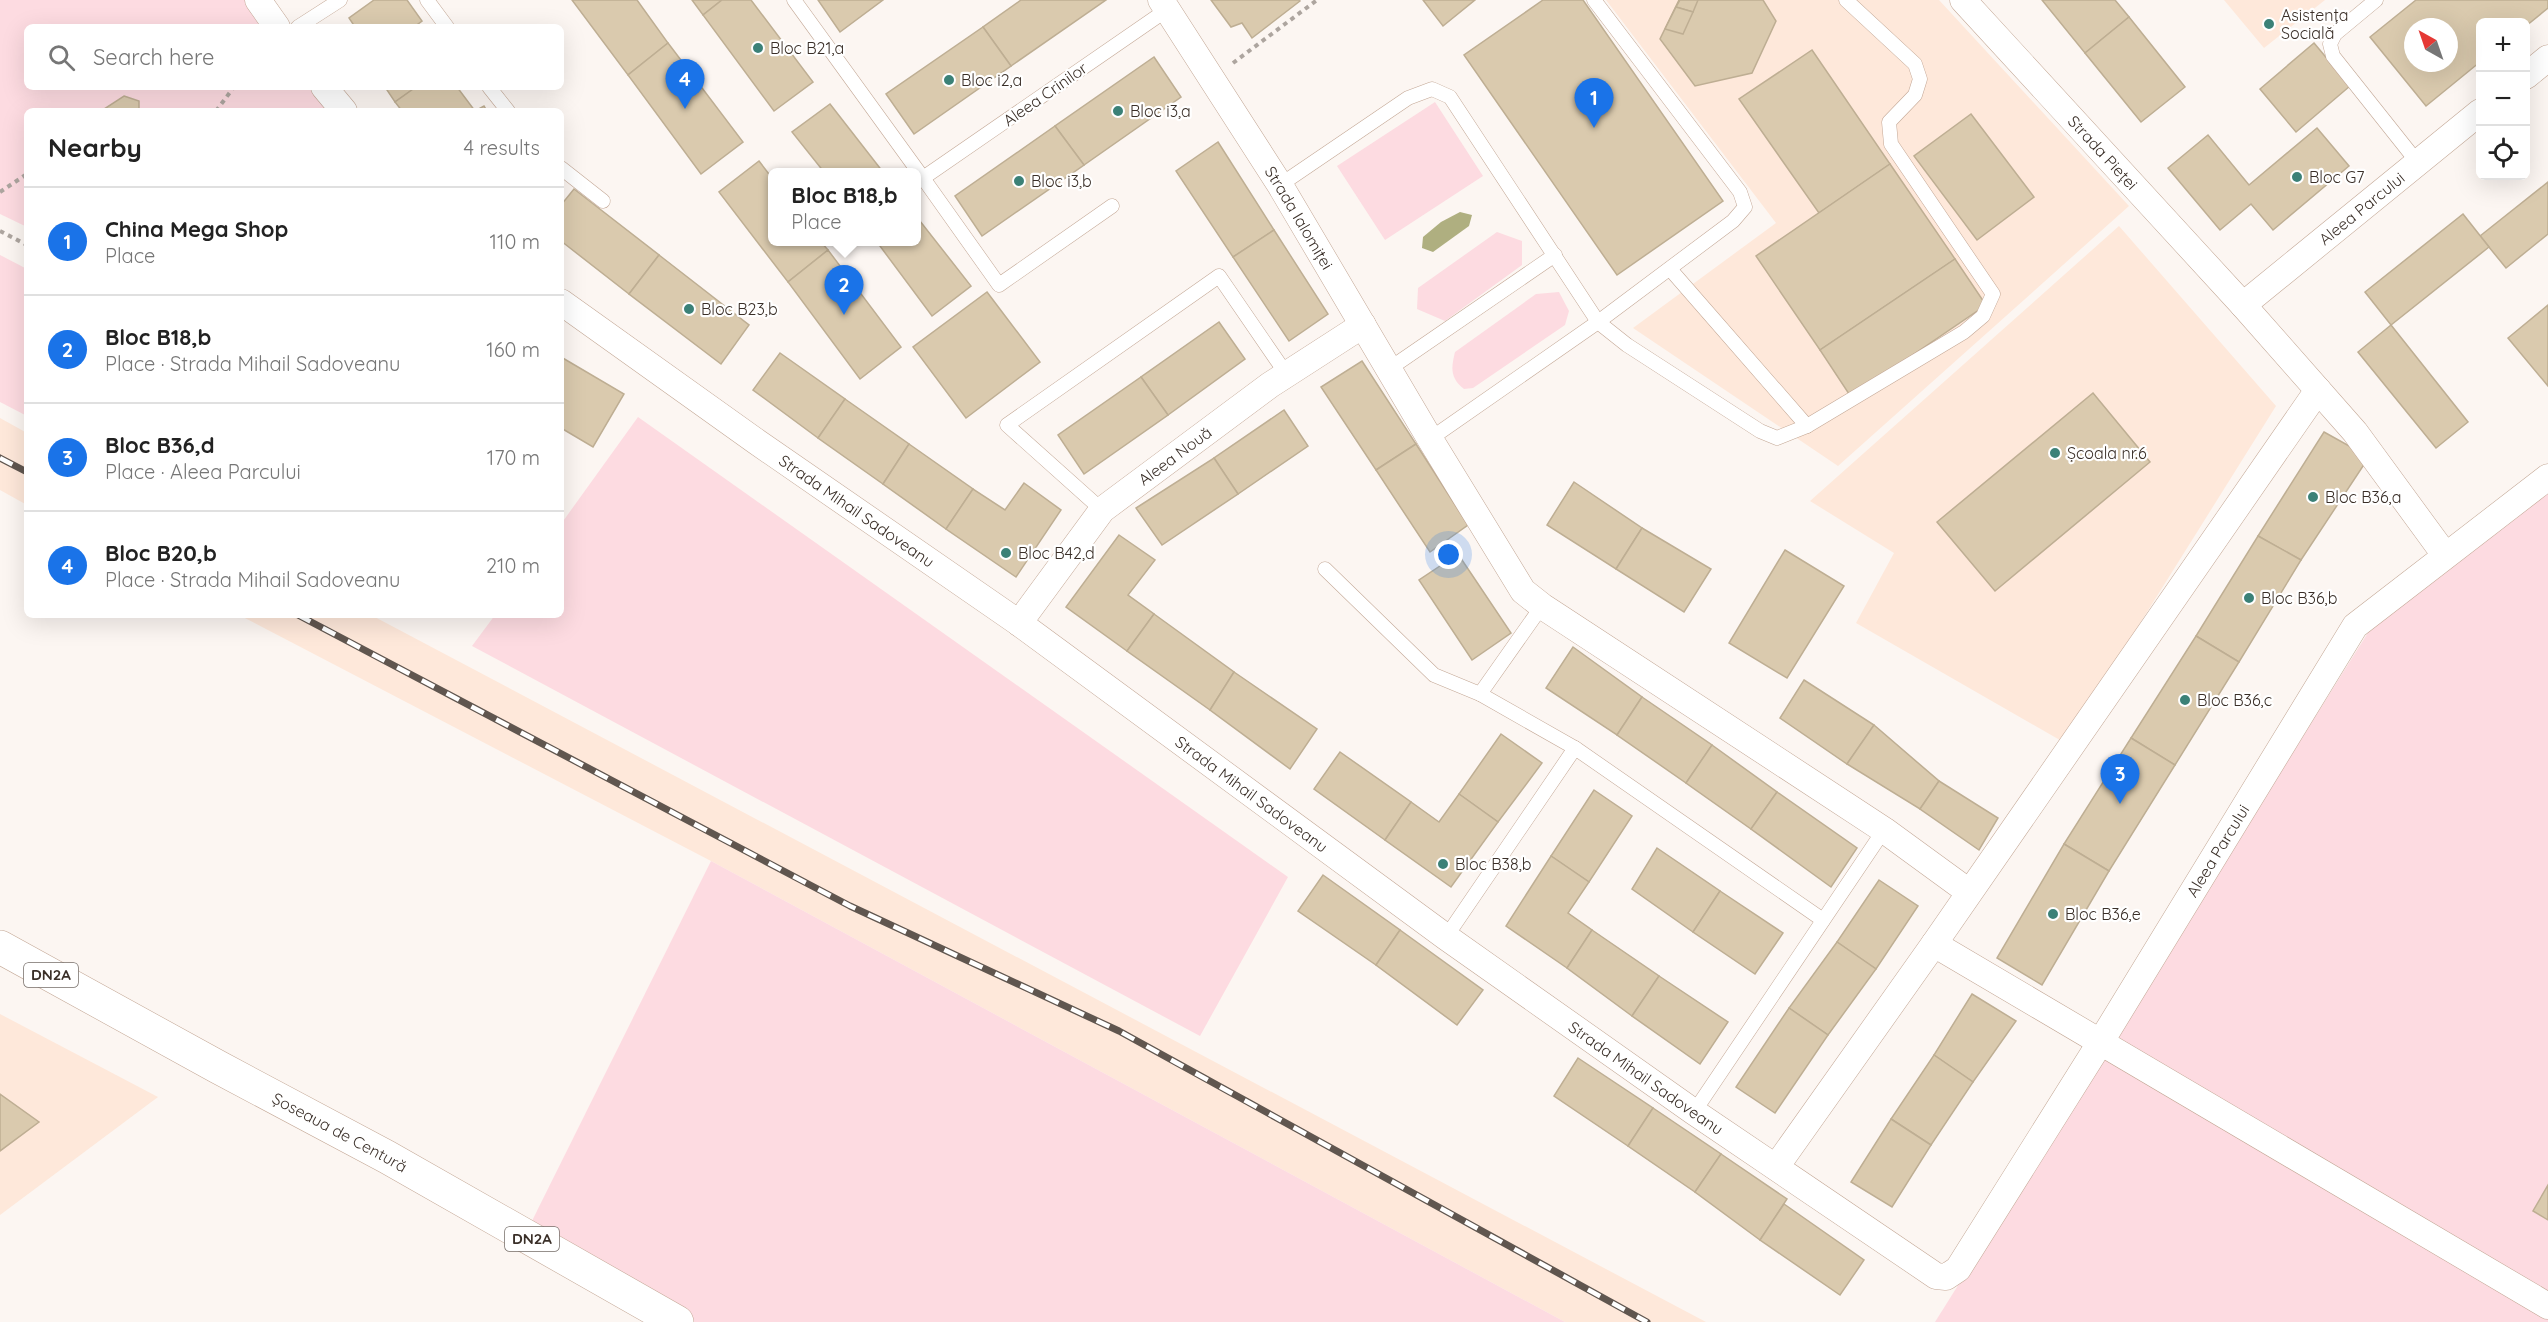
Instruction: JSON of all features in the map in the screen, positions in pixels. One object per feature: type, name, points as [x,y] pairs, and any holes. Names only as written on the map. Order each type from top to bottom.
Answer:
[{"type":"highway","name":"Șoseaua de Centură","points":[[0,947],[218,1067],[387,1156],[677,1322]]},
{"type":"street","points":[[258,0],[275,24]]},
{"type":"street","name":"Strada Pieței","points":[[1963,0],[2243,305],[2355,432],[2445,555]]},
{"type":"street","name":"Strada Ialomiței","points":[[1164,5],[1280,185],[1523,591],[1542,606],[1884,830],[1969,892]]},
{"type":"street","points":[[2530,73],[2548,58]]},
{"type":"street","points":[[326,90],[342,108]]},
{"type":"street","name":"Aleea Parcului","points":[[2243,305],[2476,116]]},
{"type":"street","name":"Strada Mihail Sadoveanu","points":[[564,304],[767,449],[1019,623],[1446,937],[1694,1112],[1936,1276],[1946,1277]]},
{"type":"street","name":"Aleea Nouă","points":[[1019,623],[1102,510],[1270,385],[1363,325]]},
{"type":"street","points":[[1776,1167],[1934,944],[2318,390]]},
{"type":"street","name":"Aleea Parcului","points":[[1946,1277],[1958,1269],[2100,1043],[2355,626],[2548,477]]},
{"type":"street","points":[[1934,944],[2548,1306]]},
{"type":"lane","points":[[303,24],[340,0]]},
{"type":"lane","points":[[428,0],[445,24]]},
{"type":"lane","points":[[794,0],[916,168]]},
{"type":"lane","points":[[1430,439],[1670,269],[1733,220],[1745,207],[1740,192],[1594,0]]},
{"type":"lane","points":[[1280,185],[1408,98],[1432,89],[1450,97],[1598,322],[1627,345],[1760,431],[1777,438],[1807,426],[1964,332],[1983,316],[1993,294],[1891,144],[1889,122],[1915,95],[1920,79],[1915,64],[1846,0]]},
{"type":"lane","points":[[2376,0],[2335,34],[2330,44],[2333,56],[2418,163]]},
{"type":"lane","name":"Aleea Crinilor","points":[[923,178],[1164,5]]},
{"type":"lane","points":[[491,90],[505,108]]},
{"type":"lane","points":[[564,170],[603,201]]},
{"type":"lane","points":[[921,175],[999,285],[1112,206]]},
{"type":"lane","points":[[1389,369],[1555,255]]},
{"type":"lane","points":[[1670,269],[1807,426]]},
{"type":"lane","points":[[1102,510],[1007,425],[1219,276],[1287,375]]},
{"type":"lane","points":[[1325,569],[1434,675],[1480,694],[1575,748],[1823,921]]},
{"type":"lane","points":[[1480,694],[1542,606]]},
{"type":"lane","points":[[1446,937],[1575,748]]},
{"type":"lane","points":[[1694,1112],[1884,830]]},
{"type":"path","points":[[1213,78],[1317,0]]},
{"type":"path","points":[[218,108],[232,90]]},
{"type":"path","points":[[0,192],[24,176]]},
{"type":"path","points":[[0,231],[24,243]]},
{"type":"shaded area","points":[[0,0],[258,0],[275,24],[24,24],[24,90],[326,90],[342,108],[24,108],[24,226],[0,214]]},
{"type":"shaded area","points":[[1606,0],[1939,0],[2129,206],[1838,466],[1633,328],[1776,223]]},
{"type":"shaded area","name":"Asistența Socială","points":[[2224,0],[2325,0],[2264,48]]},
{"type":"shaded area","points":[[1435,102],[1483,176],[1385,240],[1337,166]]},
{"type":"shaded area","points":[[1460,212],[1472,215],[1469,226],[1433,252],[1422,248],[1423,237],[1441,222]]},
{"type":"shaded area","name":"Școala nr.6","points":[[2119,226],[2276,406],[2065,743],[1856,623],[1894,553],[1810,501]]},
{"type":"shaded area","points":[[1497,232],[1522,241],[1522,265],[1445,321],[1417,309],[1418,288]]},
{"type":"shaded area","points":[[0,255],[24,267],[24,414],[0,402]]},
{"type":"shaded area","points":[[1559,292],[1569,311],[1565,325],[1473,388],[1464,389],[1459,385],[1453,372],[1455,352],[1536,294]]},
{"type":"shaded area","points":[[638,417],[1288,877],[1200,1036],[472,646],[493,618],[564,618],[564,520]]},
{"type":"shaded area","points":[[0,418],[24,431],[24,503],[0,490]]},
{"type":"shaded area","points":[[2548,487],[2548,1322],[1935,1322],[2369,631]]},
{"type":"shaded area","points":[[245,618],[377,618],[1706,1322],[1565,1322],[711,861]]},
{"type":"shaded area","points":[[711,861],[1565,1322],[651,1322],[520,1245]]},
{"type":"shaded area","points":[[0,1014],[158,1097],[0,1215]]},
{"type":"building","points":[[374,0],[407,0],[422,21],[418,24],[353,24],[349,18]]},
{"type":"building","points":[[572,0],[637,0],[668,43],[628,75]]},
{"type":"building","points":[[692,0],[722,0],[703,15]]},
{"type":"building","name":"Bloc B21,a","points":[[722,0],[751,0],[813,82],[774,111],[703,15]]},
{"type":"building","points":[[818,0],[883,0],[840,32]]},
{"type":"building","points":[[1021,0],[1106,0],[1011,66],[983,27]]},
{"type":"building","points":[[1211,0],[1300,1],[1252,38],[1242,23],[1231,27]]},
{"type":"building","points":[[1423,0],[1475,0],[1443,26]]},
{"type":"building","points":[[1543,0],[1583,0],[1723,201],[1617,275],[1464,55]]},
{"type":"building","points":[[1679,0],[1763,0],[1776,21],[1752,73],[1695,86],[1660,39]]},
{"type":"building","points":[[1680,0],[1698,0],[1693,12],[1676,7]]},
{"type":"building","points":[[2042,0],[2115,0],[2129,17],[2085,53]]},
{"type":"building","points":[[2416,0],[2548,0],[2548,8],[2530,23],[2530,18],[2476,18],[2476,65],[2426,106],[2370,37]]},
{"type":"building","points":[[1676,7],[1693,12],[1683,34],[1665,29]]},
{"type":"building","points":[[2129,17],[2185,87],[2141,122],[2085,53]]},
{"type":"building","name":"Bloc i2,a","points":[[983,27],[1011,66],[914,134],[886,94]]},
{"type":"building","points":[[668,43],[743,142],[701,174],[628,75]]},
{"type":"building","points":[[2314,43],[2350,86],[2296,132],[2260,89]]},
{"type":"building","points":[[1812,50],[1890,164],[1819,213],[1739,99]]},
{"type":"building","name":"Bloc i3,a","points":[[1154,57],[1181,97],[1084,165],[1055,126]]},
{"type":"building","points":[[387,90],[412,90],[395,102]]},
{"type":"building","points":[[412,90],[459,90],[473,108],[400,108],[395,102]]},
{"type":"building","points":[[124,96],[139,101],[139,108],[106,108]]},
{"type":"building","points":[[830,104],[880,168],[821,168],[792,132]]},
{"type":"building","points":[[1971,114],[2034,197],[1977,240],[1914,156]]},
{"type":"building","name":"Bloc i3,b","points":[[1055,126],[1084,165],[982,236],[955,196]]},
{"type":"building","name":"Bloc G7","points":[[2317,128],[2349,166],[2273,230],[2251,204],[2220,230],[2168,168],[2208,135],[2249,185]]},
{"type":"building","points":[[1218,142],[1274,230],[1233,257],[1176,171]]},
{"type":"building","points":[[759,161],[768,173],[768,246],[824,246],[828,250],[788,282],[719,192]]},
{"type":"building","points":[[1890,164],[1955,259],[1820,350],[1756,256]]},
{"type":"building","points":[[2548,182],[2548,234],[2506,268],[2480,236]]},
{"type":"building","points":[[574,189],[659,255],[629,294],[564,243],[564,201]]},
{"type":"building","points":[[2463,214],[2489,247],[2391,325],[2365,292]]},
{"type":"building","points":[[921,222],[971,286],[932,316],[880,246],[921,246]]},
{"type":"building","points":[[1274,230],[1328,314],[1289,341],[1233,257]]},
{"type":"building","points":[[828,250],[901,347],[860,379],[788,282]]},
{"type":"building","name":"Bloc B23,b","points":[[659,255],[749,325],[721,364],[629,294]]},
{"type":"building","points":[[1955,259],[1986,305],[1851,397],[1820,350]]},
{"type":"building","points":[[987,292],[1040,362],[966,418],[913,347]]},
{"type":"building","points":[[2548,305],[2548,386],[2508,338]]},
{"type":"building","points":[[1219,322],[1245,359],[1168,415],[1141,377]]},
{"type":"building","points":[[2391,325],[2468,422],[2436,448],[2358,352]]},
{"type":"building","points":[[780,353],[845,399],[818,438],[753,390]]},
{"type":"building","points":[[564,359],[624,394],[593,447],[564,430]]},
{"type":"building","points":[[1362,361],[1416,444],[1376,470],[1321,387]]},
{"type":"building","points":[[1141,377],[1168,415],[1084,474],[1058,435]]},
{"type":"building","points":[[2093,393],[2150,462],[1995,591],[1937,522]]},
{"type":"building","points":[[845,399],[909,444],[883,484],[818,438]]},
{"type":"building","points":[[1284,410],[1308,446],[1238,494],[1214,458]]},
{"type":"building","name":"Bloc B36,a","points":[[2324,432],[2369,457],[2301,560],[2258,536]]},
{"type":"building","points":[[909,444],[973,489],[946,529],[883,484]]},
{"type":"building","points":[[1416,444],[1468,525],[1430,552],[1376,470]]},
{"type":"building","points":[[1214,458],[1238,494],[1162,545],[1136,508]]},
{"type":"building","points":[[1574,482],[1642,528],[1616,569],[1547,525]]},
{"type":"building","name":"Bloc B42,d","points":[[1024,483],[1061,510],[1016,577],[946,529],[973,489],[1005,510]]},
{"type":"building","points":[[1642,528],[1711,569],[1684,612],[1616,569]]},
{"type":"building","points":[[1119,535],[1155,560],[1128,595],[1154,614],[1127,651],[1066,607]]},
{"type":"building","name":"Bloc B36,b","points":[[2258,536],[2301,560],[2239,662],[2196,636]]},
{"type":"building","points":[[1785,550],[1844,586],[1787,678],[1729,643]]},
{"type":"building","points":[[1458,554],[1511,633],[1472,660],[1419,580]]},
{"type":"building","points":[[1154,614],[1234,672],[1210,710],[1127,651]]},
{"type":"building","name":"Bloc B36,c","points":[[2196,636],[2239,662],[2175,765],[2131,738]]},
{"type":"building","points":[[1573,647],[1642,697],[1617,735],[1546,688]]},
{"type":"building","points":[[1234,672],[1317,729],[1290,769],[1210,710]]},
{"type":"building","points":[[1804,680],[1874,725],[1847,764],[1780,718]]},
{"type":"building","points":[[1642,697],[1712,745],[1686,783],[1617,735]]},
{"type":"building","points":[[1874,725],[1939,781],[1920,809],[1847,764]]},
{"type":"building","points":[[1501,734],[1542,763],[1498,822],[1459,794]]},
{"type":"building","points":[[2131,738],[2175,765],[2109,871],[2064,844]]},
{"type":"building","points":[[1712,745],[1777,792],[1751,829],[1686,783]]},
{"type":"building","points":[[1340,752],[1411,802],[1385,840],[1314,789]]},
{"type":"building","points":[[1939,781],[1998,818],[1979,850],[1920,809]]},
{"type":"building","points":[[1594,790],[1632,816],[1589,882],[1551,856]]},
{"type":"building","points":[[1777,792],[1857,848],[1831,887],[1751,829]]},
{"type":"building","name":"Bloc B38,b","points":[[1459,794],[1498,822],[1451,887],[1385,840],[1411,802],[1439,822]]},
{"type":"building","name":"Bloc B36,e","points":[[2064,844],[2109,871],[2042,985],[1997,958]]},
{"type":"building","points":[[1657,848],[1720,891],[1693,932],[1632,889]]},
{"type":"building","points":[[1551,856],[1589,882],[1568,913],[1592,930],[1567,968],[1506,926]]},
{"type":"building","points":[[1323,875],[1400,930],[1376,965],[1298,911]]},
{"type":"building","points":[[1879,880],[1918,906],[1876,969],[1837,942]]},
{"type":"building","points":[[1720,891],[1783,933],[1755,974],[1693,932]]},
{"type":"building","points":[[1400,930],[1483,990],[1457,1025],[1376,965]]},
{"type":"building","points":[[1592,930],[1659,976],[1632,1016],[1567,968]]},
{"type":"building","points":[[1837,942],[1876,969],[1828,1035],[1789,1008]]},
{"type":"building","points":[[1659,976],[1728,1022],[1700,1064],[1632,1016]]},
{"type":"building","points":[[1972,994],[2016,1021],[1973,1082],[1934,1055]]},
{"type":"building","points":[[1789,1008],[1828,1035],[1775,1113],[1736,1087]]},
{"type":"building","points":[[1934,1055],[1973,1082],[1931,1145],[1891,1119]]},
{"type":"building","points":[[1578,1058],[1653,1108],[1628,1146],[1554,1096]]},
{"type":"building","points":[[0,1094],[39,1122],[0,1151]]},
{"type":"building","points":[[1653,1108],[1721,1154],[1695,1192],[1628,1146]]},
{"type":"building","points":[[1891,1119],[1931,1145],[1892,1207],[1851,1182]]},
{"type":"building","points":[[1721,1154],[1787,1199],[1760,1240],[1695,1192]]},
{"type":"building","points":[[2548,1185],[2548,1220],[2533,1211]]},
{"type":"building","points":[[1784,1204],[1864,1260],[1840,1295],[1760,1240]]},
{"type":"railway","points":[[0,458],[24,470]]},
{"type":"railway","points":[[304,618],[850,906],[1119,1031],[1647,1322]]},
{"type":"place","name":"Asistența Socială","points":[[2269,24]]},
{"type":"place","name":"Bloc B21,a","points":[[758,48]]},
{"type":"place","name":"Bloc i2,a","points":[[949,80]]},
{"type":"place","name":"Bloc B20,b","points":[[685,109]]},
{"type":"place","name":"Bloc i3,a","points":[[1118,111]]},
{"type":"place","name":"China Mega Shop","points":[[1594,128]]},
{"type":"place","name":"Bloc G7","points":[[2297,177]]},
{"type":"place","name":"Bloc i3,b","points":[[1019,181]]},
{"type":"place","name":"Bloc B23,b","points":[[689,309]]},
{"type":"place","name":"Bloc B18,b","points":[[844,315]]},
{"type":"place","name":"Școala nr.6","points":[[2055,453]]},
{"type":"place","name":"Bloc B36,a","points":[[2313,497]]},
{"type":"place","name":"Bloc B42,d","points":[[1006,553]]},
{"type":"place","name":"Bloc B36,b","points":[[2249,598]]},
{"type":"place","name":"Bloc B36,c","points":[[2185,700]]},
{"type":"place","name":"Bloc B36,d","points":[[2120,804]]},
{"type":"place","name":"Bloc B38,b","points":[[1443,864]]},
{"type":"place","name":"Bloc B36,e","points":[[2053,914]]}]
